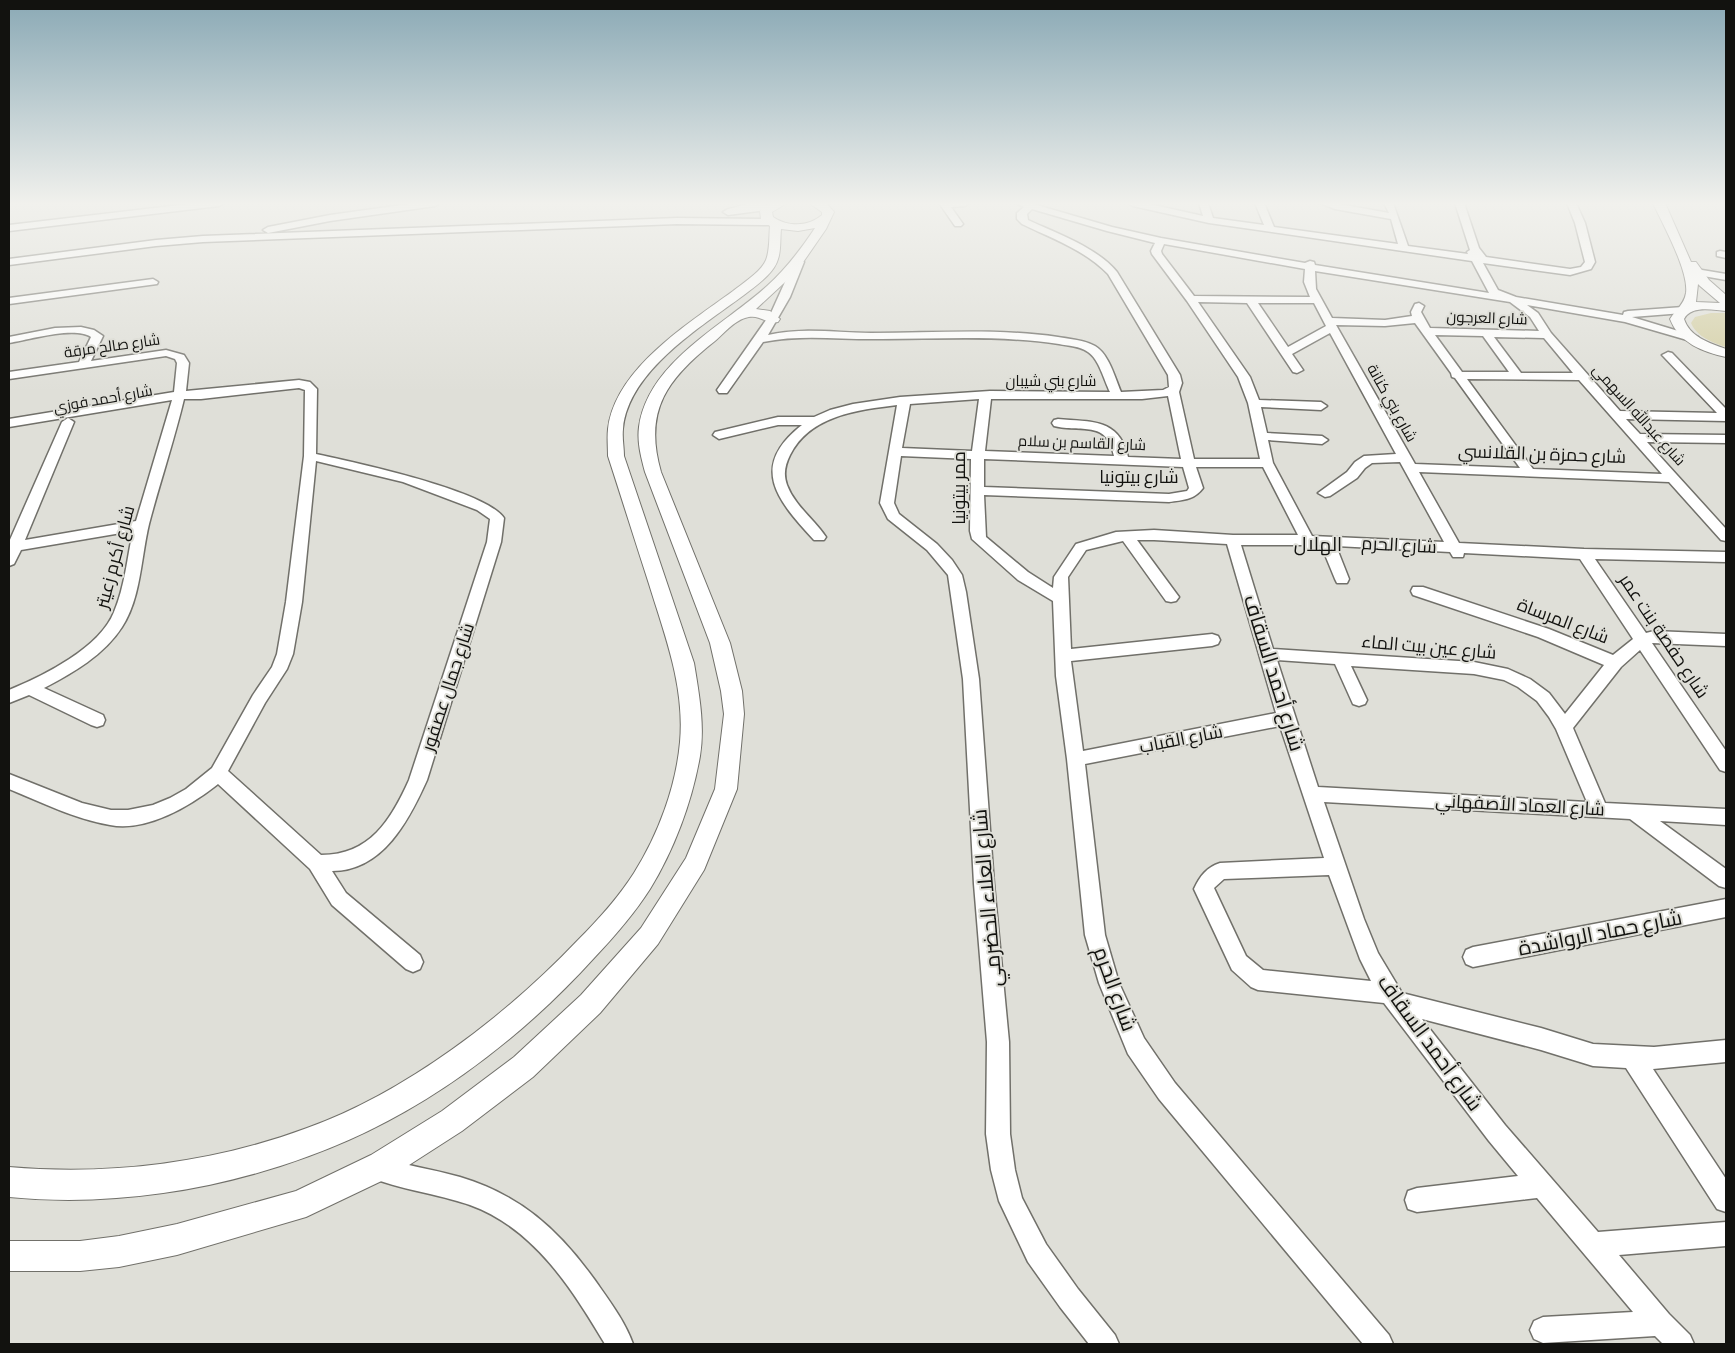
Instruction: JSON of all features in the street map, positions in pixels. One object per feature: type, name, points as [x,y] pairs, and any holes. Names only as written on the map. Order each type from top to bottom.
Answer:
[{"type":"main road","points":[[9,1182],[96,1186],[180,1176],[262,1156],[312,1141],[364,1117],[469,1053],[519,1014],[567,972],[617,916],[642,881],[669,824],[689,755],[690,734],[688,688],[684,664],[616,456],[613,442],[617,416],[630,387],[648,366],[673,343],[754,280],[766,266]]},
{"type":"main road","points":[[9,1256],[76,1256],[121,1252],[196,1235],[316,1198],[375,1168],[447,1125],[560,1036],[638,951],[668,911],[702,849],[727,785],[734,732],[731,690],[726,664],[649,458],[646,428],[653,403],[672,373],[691,354],[778,285],[787,266]]},
{"type":"main road","points":[[1685,310],[1694,284],[1687,266]]},
{"type":"main road","points":[[1693,266],[1716,295],[1726,301]]},
{"type":"main road","points":[[1725,353],[1694,339],[1682,330],[1677,323],[1677,316],[1685,310],[1703,306],[1726,308]]},
{"type":"main road","points":[[740,315],[756,312],[770,316],[773,319]]},
{"type":"street","points":[[723,390],[773,319],[790,287],[793,266]]},
{"type":"street","points":[[1105,266],[1112,272],[1174,374],[1176,383],[1173,391]]},
{"type":"street","points":[[1166,266],[1244,377],[1254,403],[1267,463],[1311,544]]},
{"type":"street","name":"شارع بني كنانة","points":[[1310,266],[1309,282],[1316,300],[1456,551]]},
{"type":"street","points":[[1317,266],[1476,289],[1490,281],[1503,266]]},
{"type":"street","points":[[1483,266],[1490,281],[1520,299],[1627,314],[1685,310]]},
{"type":"street","points":[[1524,266],[1570,272],[1584,270],[1589,266]]},
{"type":"street","points":[[1696,272],[1726,277]]},
{"type":"street","points":[[1490,281],[1500,285],[1520,299]]},
{"type":"street","points":[[9,301],[153,282]]},
{"type":"street","points":[[1428,283],[1627,319],[1694,339]]},
{"type":"street","points":[[1191,299],[1316,300]]},
{"type":"street","name":"شارع عبدالله السهمي","points":[[1520,299],[1535,313]]},
{"type":"street","name":"شارع عبدالله السهمي","points":[[1520,299],[1535,313],[1547,335],[1582,377],[1674,478],[1725,539]]},
{"type":"street","points":[[1251,300],[1287,352],[1297,370]]},
{"type":"street","points":[[1419,306],[1416,312],[1418,319],[1456,374],[1529,472]]},
{"type":"street","points":[[1535,313],[1558,306]]},
{"type":"street","points":[[773,319],[780,328],[796,333]]},
{"type":"street","points":[[1287,352],[1331,324],[1385,323],[1418,319]]},
{"type":"street","points":[[9,340],[89,330],[97,336],[83,365]]},
{"type":"street","name":"شارع العرجون","points":[[1427,331],[1547,335]]},
{"type":"street","points":[[760,340],[796,333],[867,336],[987,334],[1062,341],[1086,346],[1096,352],[1117,395]]},
{"type":"street","points":[[1486,333],[1518,376]]},
{"type":"street","name":"شارع صالح مرقة","points":[[9,376],[149,355],[176,354],[180,356],[183,363],[178,399]]},
{"type":"street","points":[[1668,355],[1726,416]]},
{"type":"street","points":[[1456,374],[1582,377]]},
{"type":"street","name":"شارع أحمد فوزي","points":[[9,423],[201,395],[289,385],[306,385],[311,389],[312,398],[310,456]]},
{"type":"street","name":"شارع بني شيبان","points":[[819,537],[800,516],[778,476],[778,468],[782,456],[790,443],[816,421],[856,406],[949,396],[1117,395],[1158,394],[1173,391]]},
{"type":"street","name":"شارع بيتونيا","points":[[978,491],[1182,497],[1195,491],[1173,391]]},
{"type":"street","name":"ممر بيتونيا","points":[[985,396],[978,456],[977,531],[979,539],[1023,576],[1060,599]]},
{"type":"street","name":"شارع أحمد فوزي","points":[[9,431],[68,422],[178,399]]},
{"type":"street","name":"شارع أكرم زعيتر","points":[[9,697],[31,689],[83,656],[96,647],[117,623],[124,603],[142,525],[178,399]]},
{"type":"street","points":[[896,452],[904,401]]},
{"type":"street","points":[[1254,403],[1321,406]]},
{"type":"street","points":[[1618,416],[1726,416]]},
{"type":"street","points":[[719,435],[778,421],[816,421]]},
{"type":"street","points":[[9,561],[12,547],[68,422]]},
{"type":"street","points":[[1058,423],[1093,426],[1107,430],[1116,439],[1122,461]]},
{"type":"street","points":[[1261,436],[1322,440]]},
{"type":"street","points":[[1637,438],[1726,439]]},
{"type":"street","name":"شارع القاسم بن سلام","points":[[896,452],[1188,463],[1267,463]]},
{"type":"street","name":"شارع العلاء الحضرمي","points":[[896,452],[887,503],[888,509],[893,516],[932,547],[947,563],[955,575],[959,592],[970,679],[984,884],[995,999],[998,1042],[998,1134],[1003,1170],[1011,1201],[1037,1253],[1069,1298],[1106,1344]]},
{"type":"street","points":[[9,781],[80,810],[112,818],[128,818],[171,806],[192,794],[218,773],[259,699],[279,669],[285,654],[294,602],[310,456]]},
{"type":"street","name":"شارع جمال عصفور","points":[[310,456],[407,479],[437,489],[491,513],[497,518],[498,527],[418,780],[403,813],[385,838],[363,856],[345,862],[318,863]]},
{"type":"street","points":[[1325,493],[1352,475],[1360,465],[1369,459],[1406,463]]},
{"type":"street","name":"شارع حمزة بن القلانسي","points":[[1406,463],[1529,472],[1674,478]]},
{"type":"street","points":[[12,547],[142,525]]},
{"type":"street","name":"شارع الحرم","points":[[1234,543],[1154,535],[1116,536],[1081,547],[1061,577],[1060,599],[1064,676],[1076,759],[1095,935],[1109,983],[1136,1046],[1167,1091],[1380,1344]]},
{"type":"street","points":[[1130,541],[1171,597]]},
{"type":"street","name":"شارع الحرم","points":[[1076,553],[1097,545],[1130,541],[1311,544],[1726,564]]},
{"type":"street","name":"شارع أحمد السقاف","points":[[1234,543],[1286,718],[1370,959],[1392,998],[1497,1133],[1660,1323],[1681,1344]]},
{"type":"street","points":[[1328,545],[1342,578]]},
{"type":"street","name":"شارع الحرم","points":[[1592,557],[1726,557]]},
{"type":"street","name":"شارع حفصة بنت عمر","points":[[1592,557],[1726,747]]},
{"type":"street","name":"شارع المرساة","points":[[1418,591],[1584,649],[1616,663],[1564,727]]},
{"type":"street","points":[[1616,663],[1648,639],[1726,640]]},
{"type":"street","name":"شارع حفصة بنت عمر","points":[[1648,639],[1726,765]]},
{"type":"street","points":[[1063,656],[1212,640]]},
{"type":"street","name":"شارع عين بيت الماء","points":[[1268,654],[1474,668],[1508,675],[1524,683],[1543,697],[1555,712],[1564,727],[1598,809]]},
{"type":"street","points":[[1340,658],[1359,700]]},
{"type":"street","points":[[31,689],[97,720]]},
{"type":"street","name":"شارع القباب","points":[[1076,759],[1286,718]]},
{"type":"street","points":[[218,773],[318,863],[339,899],[413,962]]},
{"type":"street","name":"شارع العماد الأصفهاني","points":[[1313,794],[1726,817]]},
{"type":"street","points":[[1634,812],[1726,880]]},
{"type":"street","points":[[1337,866],[1220,871],[1207,882],[1204,890],[1239,963],[1258,980],[1392,998],[1533,1037],[1593,1056],[1654,1058],[1726,1051]]},
{"type":"street","name":"شارع حماد الرواشدة","points":[[1473,957],[1726,908]]},
{"type":"street","points":[[1632,1057],[1726,1200]]},
{"type":"street","points":[[375,1168],[408,1179],[448,1186],[473,1193],[520,1217],[553,1246],[569,1264],[620,1344]]},
{"type":"street","points":[[1417,1200],[1542,1185]]},
{"type":"street","points":[[1594,1245],[1726,1234]]},
{"type":"street","points":[[1543,1330],[1660,1323]]},
{"type":"shaded area","points":[[1711,313],[1726,313],[1726,347],[1701,336],[1691,323],[1695,317]]},
{"type":"district","name":"الهلال","points":[[1318,544]]}]
